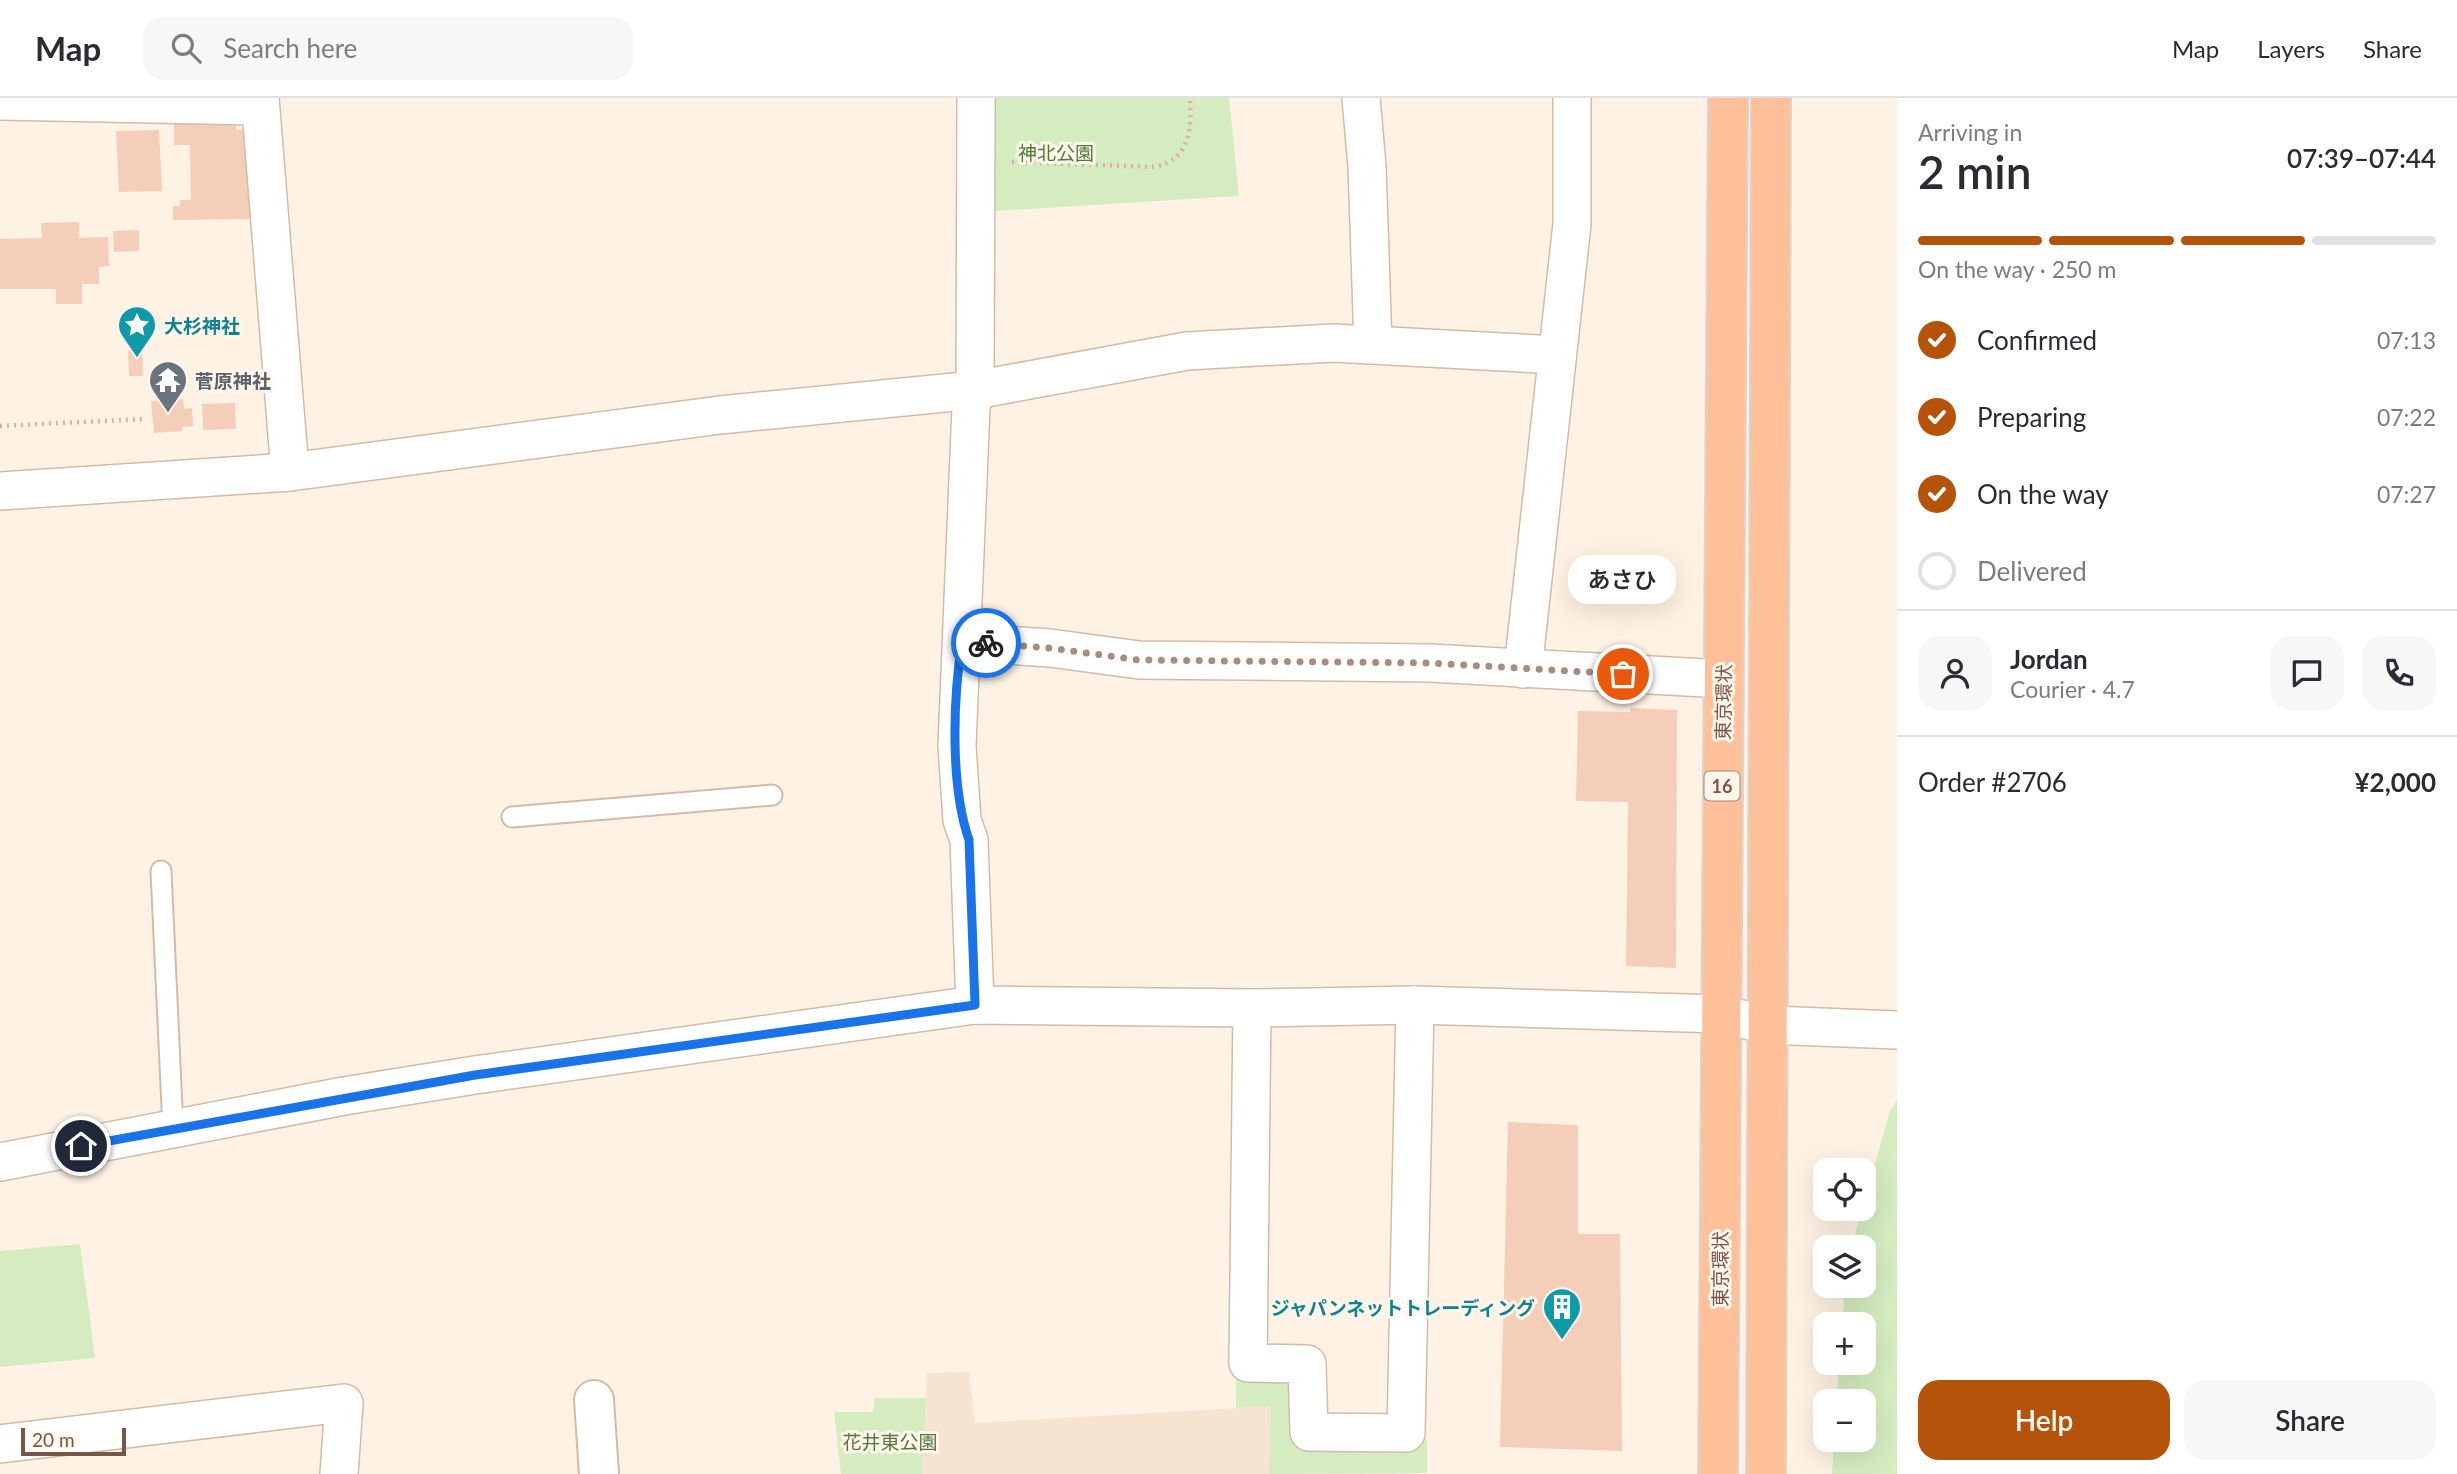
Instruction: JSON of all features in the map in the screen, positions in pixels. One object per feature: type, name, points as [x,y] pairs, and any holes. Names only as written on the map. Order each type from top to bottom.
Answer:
[{"type":"highway","name":"東京環状","points":[[1718,1474],[1728,98]]},
{"type":"highway","points":[[1766,1474],[1771,98]]},
{"type":"street","points":[[975,1005],[969,840],[962,820],[957,746],[958,669],[962,642],[971,407],[975,390],[976,98]]},
{"type":"street","points":[[1361,98],[1367,166],[1373,344]]},
{"type":"street","points":[[1523,669],[1572,224],[1575,123],[1572,98]]},
{"type":"street","points":[[0,101],[260,102],[290,472]]},
{"type":"street","points":[[0,491],[290,472],[720,415],[975,390],[1187,351],[1333,343],[1557,355]]},
{"type":"street","points":[[962,642],[1050,648],[1139,660],[1430,663],[1724,679]]},
{"type":"street","points":[[0,1163],[475,1075],[975,1005],[1252,1008],[1415,1004],[1720,1014],[1768,1025],[1897,1030]]},
{"type":"street","points":[[1252,1008],[1248,1363],[1307,1364],[1309,1432],[1406,1433],[1415,1004]]},
{"type":"street","points":[[594,1400],[599,1474]]},
{"type":"street","points":[[0,1444],[344,1403],[339,1474]]},
{"type":"lane","points":[[512,817],[772,795]]},
{"type":"lane","points":[[161,871],[173,1129]]},
{"type":"path","points":[[974,161],[1171,163],[1185,144],[1191,125],[1190,98]]},
{"type":"path","points":[[0,426],[143,419]]},
{"type":"shaded area","points":[[969,1372],[975,1423],[1271,1406],[1269,1474],[922,1474],[927,1373]]},
{"type":"green space","name":"神北公園","points":[[992,98],[1229,98],[1239,196],[995,211]]},
{"type":"green space","points":[[1897,1100],[1897,1474],[1832,1474],[1833,1452],[1876,1452],[1876,1389],[1838,1389],[1838,1375],[1876,1375],[1876,1312],[1843,1312],[1844,1298],[1876,1298],[1876,1235],[1855,1235],[1859,1221],[1876,1221],[1876,1160],[1890,1111]]},
{"type":"green space","points":[[80,1244],[95,1358],[0,1367],[0,1251]]},
{"type":"green space","points":[[1286,1376],[1298,1387],[1299,1442],[1427,1439],[1427,1473],[1269,1474],[1271,1406],[1236,1408],[1236,1378]]},
{"type":"green space","name":"花井東公園","points":[[875,1398],[926,1398],[922,1474],[841,1474],[834,1412],[873,1412]]},
{"type":"building","points":[[236,123],[236,130],[249,130],[255,219],[173,220],[173,206],[180,206],[180,200],[191,200],[190,145],[174,145],[174,124]]},
{"type":"building","points":[[159,130],[162,191],[119,192],[116,131]]},
{"type":"building","points":[[79,222],[79,238],[108,237],[109,266],[99,267],[99,284],[82,284],[82,304],[56,304],[56,289],[0,289],[0,239],[42,238],[41,223]]},
{"type":"building","points":[[139,230],[139,251],[114,252],[113,231]]},
{"type":"building","points":[[142,349],[143,376],[129,376],[128,350]]},
{"type":"building","points":[[183,399],[184,409],[192,408],[193,426],[182,427],[182,431],[154,433],[151,401]]},
{"type":"building","points":[[235,403],[236,429],[203,430],[202,404]]},
{"type":"building","points":[[1630,708],[1677,710],[1676,968],[1626,966],[1628,802],[1576,801],[1578,711],[1630,712]]},
{"type":"building","name":"ジャパンネットトレーディング","points":[[1508,1122],[1578,1125],[1578,1234],[1620,1234],[1622,1451],[1500,1447]]},
{"type":"way so far","points":[[986,643],[1139,660],[1430,663],[1623,674]]},
{"type":"place","name":"大杉神社","points":[[137,359]]},
{"type":"place","name":"菅原神社","points":[[168,414]]},
{"type":"place","name":"あさひ","points":[[1623,674]]},
{"type":"place","name":"ジャパンネットトレーディング","points":[[1562,1341]]},
{"type":"route","points":[[81,1146],[344,1096],[475,1075],[975,1005],[969,840],[962,820],[957,746],[958,669],[962,642],[986,643]]}]
